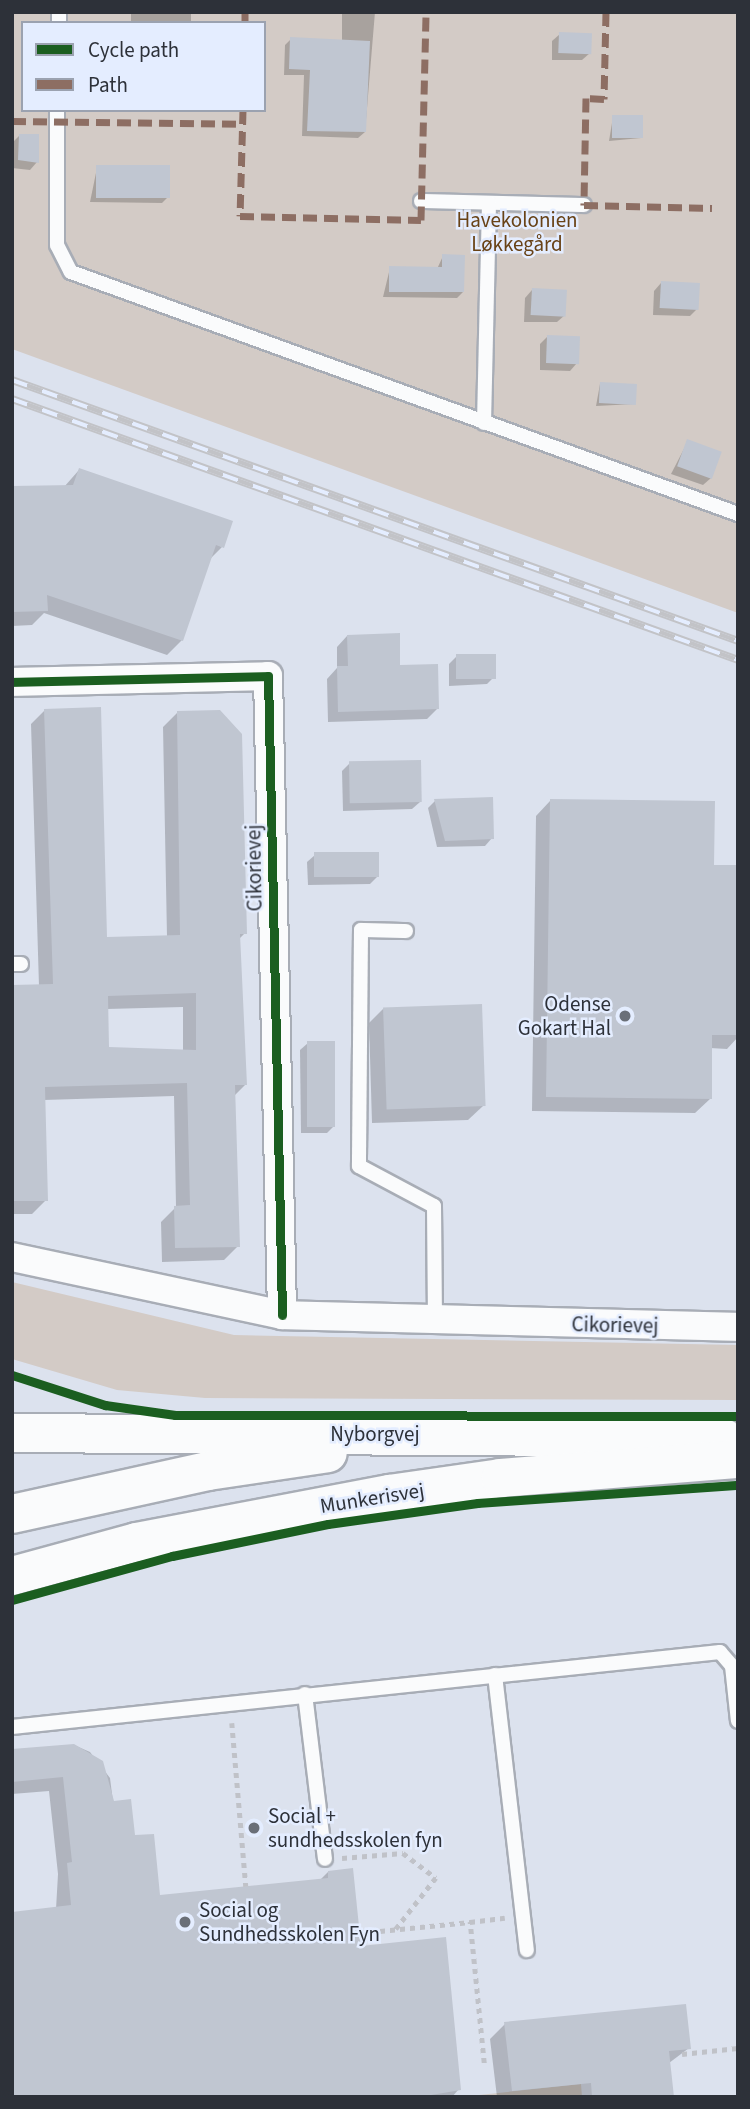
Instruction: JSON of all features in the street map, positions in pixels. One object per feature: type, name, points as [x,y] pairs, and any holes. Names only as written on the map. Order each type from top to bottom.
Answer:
[{"type":"main road","name":"Nyborgvej","points":[[12,1433],[455,1434],[738,1439]]},
{"type":"main road","points":[[12,1514],[208,1471],[455,1434]]},
{"type":"main road","name":"Munkerisvej","points":[[12,1576],[137,1542],[388,1494],[501,1478],[738,1459]]},
{"type":"street","name":"Cikorievej","points":[[12,682],[268,676],[282,1315]]},
{"type":"street","name":"Cikorievej","points":[[12,1257],[282,1315],[738,1327]]},
{"type":"lane","points":[[57,112],[57,245],[71,272],[738,514]]},
{"type":"lane","points":[[421,201],[584,205]]},
{"type":"lane","points":[[484,423],[489,203]]},
{"type":"lane","points":[[407,931],[361,930],[359,1166],[434,1206],[435,1321]]},
{"type":"lane","points":[[12,1727],[720,1652],[732,1666],[738,1721]]},
{"type":"lane","points":[[495,1675],[527,1950]]},
{"type":"lane","points":[[305,1695],[326,1859]]},
{"type":"path","points":[[233,1729],[246,1886]]},
{"type":"path","points":[[326,1859],[403,1853],[436,1878],[396,1930]]},
{"type":"path","points":[[360,1933],[523,1917]]},
{"type":"path","points":[[470,1922],[484,2063]]},
{"type":"path","points":[[682,2054],[738,2048]]},
{"type":"green space","name":"Havekolonien Løkkegård","points":[[12,12],[738,12],[738,613],[12,349]]},
{"type":"green space","points":[[12,1282],[234,1335],[738,1345],[738,1400],[205,1398],[117,1390],[12,1359]]},
{"type":"green space","points":[[581,2084],[582,2097],[460,2097]]},
{"type":"building","points":[[559,32],[592,33],[591,54],[558,53]]},
{"type":"building","points":[[290,37],[370,41],[366,132],[307,131],[310,70],[289,69]]},
{"type":"building","points":[[612,115],[643,115],[643,138],[612,138]]},
{"type":"building","points":[[19,134],[39,134],[39,163],[18,160]]},
{"type":"building","points":[[96,165],[170,165],[170,198],[96,198]]},
{"type":"building","points":[[442,254],[465,255],[464,292],[389,292],[389,266],[442,267]]},
{"type":"building","points":[[661,281],[700,283],[699,310],[660,308]]},
{"type":"building","points":[[532,288],[567,290],[566,317],[531,315]]},
{"type":"building","points":[[547,335],[580,336],[579,364],[546,363]]},
{"type":"building","points":[[600,382],[637,384],[636,405],[599,403]]},
{"type":"building","points":[[687,439],[722,452],[712,479],[677,466]]},
{"type":"building","points":[[79,468],[233,521],[224,548],[216,545],[183,641],[47,595],[48,611],[12,612],[12,486],[73,485]]},
{"type":"building","points":[[400,633],[400,665],[438,664],[439,709],[338,712],[337,666],[348,666],[347,635]]},
{"type":"building","points":[[456,654],[496,654],[496,679],[456,679]]},
{"type":"building","points":[[101,707],[107,937],[180,935],[177,711],[220,710],[242,734],[247,934],[240,934],[247,1085],[235,1085],[240,1247],[175,1248],[174,1206],[190,1205],[187,1083],[45,1087],[48,1201],[12,1201],[12,985],[53,984],[44,709]],"holes":[[[196,993],[196,1050],[109,1047],[108,996]]]},
{"type":"building","points":[[421,760],[422,802],[350,803],[349,761]]},
{"type":"building","points":[[493,797],[494,839],[445,841],[434,799]]},
{"type":"building","points":[[550,799],[715,801],[714,865],[738,865],[738,1035],[712,1035],[712,1099],[546,1097]]},
{"type":"building","points":[[314,852],[379,852],[379,877],[314,877]]},
{"type":"building","points":[[482,1004],[486,1106],[387,1109],[383,1007]]},
{"type":"building","points":[[307,1041],[335,1041],[335,1127],[307,1127]]},
{"type":"building","name":"Social og Sundhedsskolen Fyn","points":[[74,1744],[103,1761],[114,1801],[131,1799],[135,1835],[154,1834],[160,1895],[328,1878],[328,1871],[353,1868],[361,1946],[446,1937],[461,2090],[419,2097],[12,2097],[12,1912],[71,1905],[67,1863],[72,1862],[63,1777],[12,1782],[12,1749]]},
{"type":"building","points":[[686,2004],[691,2049],[669,2051],[674,2097],[592,2097],[591,2083],[512,2091],[504,2022]]},
{"type":"railway","points":[[12,380],[738,641]]},
{"type":"railway","points":[[12,399],[738,660]]},
{"type":"marked path","points":[[245,12],[245,21]]},
{"type":"marked path","points":[[243,112],[240,216],[421,220],[426,12]]},
{"type":"marked path","points":[[606,12],[604,99],[586,98],[584,205],[712,208]]},
{"type":"marked path","points":[[12,121],[242,124]]},
{"type":"cycle path","points":[[12,682],[268,676],[282,1315]]},
{"type":"cycle path","points":[[12,1375],[105,1405],[175,1415],[738,1416]]},
{"type":"cycle path","points":[[12,1600],[172,1556],[328,1524],[478,1503],[738,1485]]},
{"type":"place","name":"Odense Gokart Hal","points":[[625,1016]]},
{"type":"place","name":"Social + sundhedsskolen fyn","points":[[254,1828]]},
{"type":"place","name":"Social og Sundhedsskolen Fyn","points":[[185,1922]]}]
